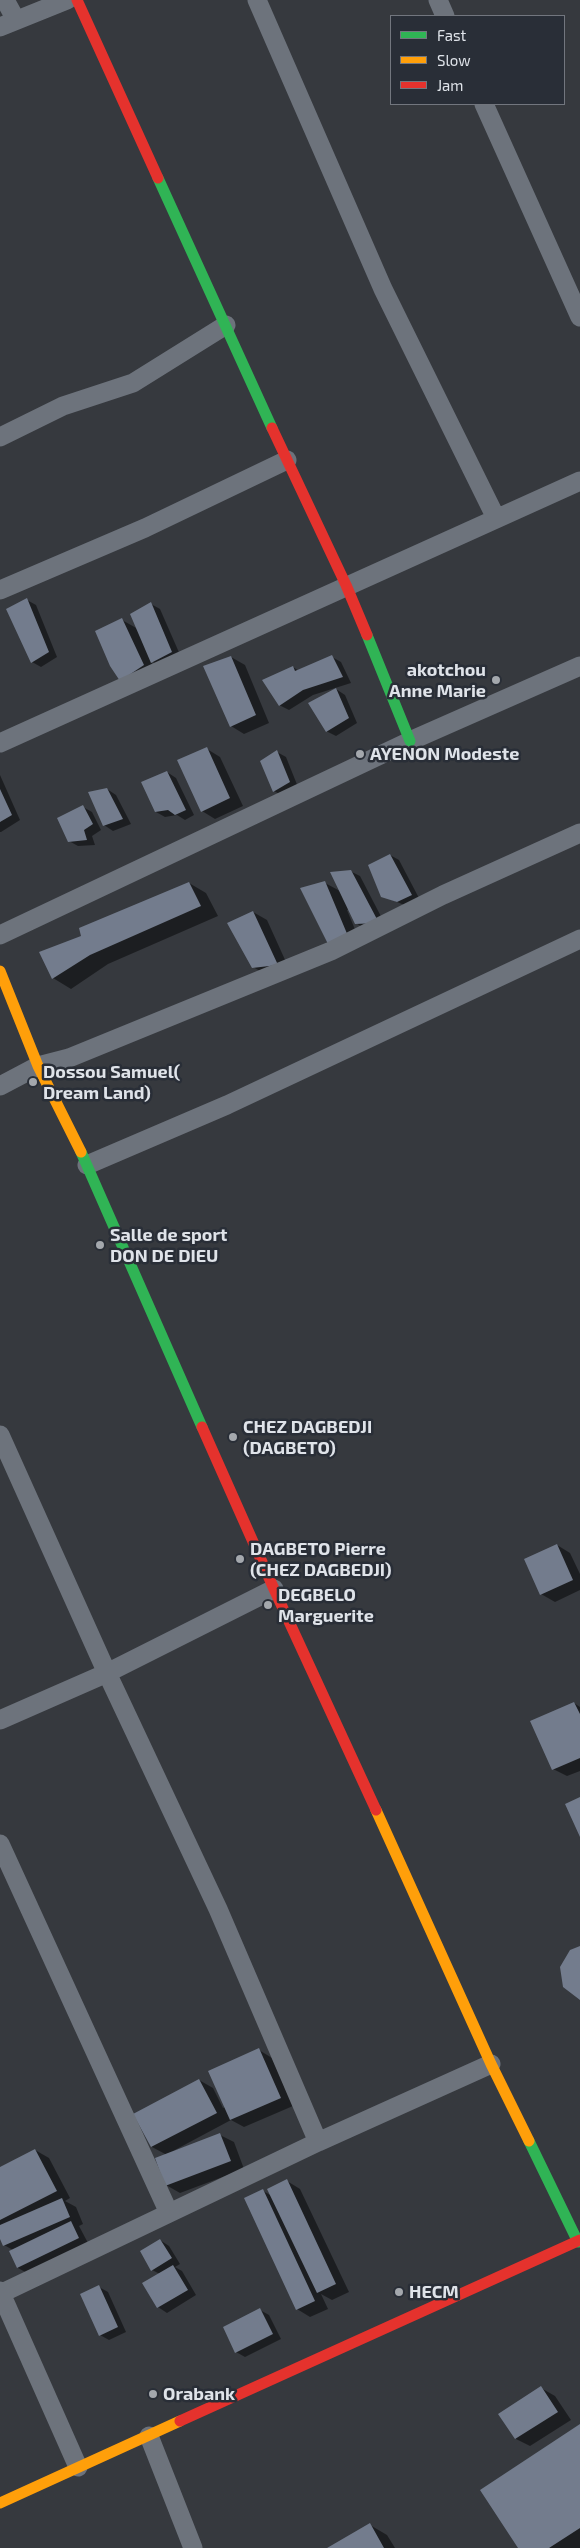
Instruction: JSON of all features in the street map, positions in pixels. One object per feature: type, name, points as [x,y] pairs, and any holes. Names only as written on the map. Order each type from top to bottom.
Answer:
[{"type":"street","points":[[5,0],[8,24],[67,0]]},
{"type":"street","points":[[76,0],[346,585],[410,742]]},
{"type":"street","points":[[257,0],[383,289],[496,518]]},
{"type":"street","points":[[438,0],[445,15]]},
{"type":"street","points":[[484,105],[580,317]]},
{"type":"street","points":[[0,437],[63,406],[133,383],[226,326]]},
{"type":"street","points":[[0,590],[144,528],[287,460]]},
{"type":"street","points":[[0,744],[346,585],[580,481]]},
{"type":"street","points":[[0,935],[410,742],[580,666]]},
{"type":"street","points":[[0,1086],[38,1066],[69,1058],[331,951],[443,894],[580,833]]},
{"type":"street","points":[[88,1165],[227,1105],[580,939]]},
{"type":"street","points":[[0,971],[38,1066],[88,1165],[274,1590],[442,1952],[491,2064],[579,2241],[0,2503]]},
{"type":"street","points":[[0,1434],[107,1673],[218,1909],[318,2142]]},
{"type":"street","points":[[0,1720],[107,1673],[274,1590]]},
{"type":"street","points":[[0,1844],[168,2213]]},
{"type":"street","points":[[78,2468],[0,2293],[318,2142],[491,2064]]},
{"type":"street","points":[[149,2436],[193,2548]]},
{"type":"building","points":[[27,598],[49,652],[31,663],[6,609]]},
{"type":"building","points":[[151,602],[172,652],[151,663],[130,614]]},
{"type":"building","points":[[122,618],[144,665],[120,681],[110,666],[95,631]]},
{"type":"building","points":[[332,655],[343,677],[303,690],[279,706],[262,680],[293,666],[295,671]]},
{"type":"building","points":[[231,656],[256,715],[230,727],[203,666]]},
{"type":"building","points":[[336,688],[349,718],[326,732],[308,703]]},
{"type":"building","points":[[207,747],[230,798],[201,812],[177,760]]},
{"type":"building","points":[[277,750],[290,782],[273,792],[260,761]]},
{"type":"building","points":[[167,771],[186,810],[175,815],[168,810],[155,812],[141,782]]},
{"type":"building","points":[[107,788],[123,819],[103,826],[88,792]]},
{"type":"building","points":[[0,789],[12,815],[0,822]]},
{"type":"building","points":[[83,805],[93,824],[84,830],[87,840],[68,842],[57,818]]},
{"type":"building","points":[[390,854],[412,895],[397,902],[381,897],[368,865]]},
{"type":"building","points":[[351,870],[379,923],[355,924],[330,872]]},
{"type":"building","points":[[325,881],[348,936],[328,944],[300,888]]},
{"type":"building","points":[[189,882],[201,906],[90,955],[52,979],[39,952],[81,936],[79,928]]},
{"type":"building","points":[[253,911],[278,965],[252,968],[227,923]]},
{"type":"building","points":[[557,1544],[573,1580],[540,1595],[524,1559]]},
{"type":"building","points":[[574,1702],[580,1714],[580,1758],[552,1770],[530,1721]]},
{"type":"building","points":[[580,1797],[580,1837],[565,1804]]},
{"type":"building","points":[[580,1946],[580,2000],[563,1987],[560,1967],[570,1950]]},
{"type":"building","points":[[259,2048],[281,2098],[230,2120],[208,2071]]},
{"type":"building","points":[[199,2079],[217,2113],[151,2147],[133,2114]]},
{"type":"building","points":[[220,2133],[231,2161],[165,2186],[155,2158]]},
{"type":"building","points":[[35,2149],[57,2191],[0,2220],[0,2167]]},
{"type":"building","points":[[287,2179],[336,2284],[317,2293],[267,2189]]},
{"type":"building","points":[[263,2189],[315,2301],[296,2310],[244,2198]]},
{"type":"building","points":[[62,2198],[70,2217],[3,2246],[0,2239],[0,2225]]},
{"type":"building","points":[[71,2221],[79,2238],[17,2268],[9,2251]]},
{"type":"building","points":[[160,2239],[172,2258],[151,2271],[140,2251]]},
{"type":"building","points":[[173,2265],[188,2290],[157,2308],[142,2283]]},
{"type":"building","points":[[99,2285],[118,2327],[99,2336],[80,2294]]},
{"type":"building","points":[[260,2308],[273,2334],[235,2353],[223,2327]]},
{"type":"building","points":[[541,2386],[558,2412],[515,2439],[498,2414]]},
{"type":"building","points":[[580,2424],[580,2528],[549,2548],[518,2548],[480,2490]]},
{"type":"building","points":[[370,2523],[384,2548],[327,2548]]},
{"type":"traffic: fast","points":[[158,178],[272,428]]},
{"type":"traffic: fast","points":[[367,635],[410,741]]},
{"type":"traffic: fast","points":[[81,1152],[202,1427]]},
{"type":"traffic: fast","points":[[529,2141],[578,2242]]},
{"type":"traffic: slow","points":[[0,971],[38,1066],[81,1152]]},
{"type":"traffic: slow","points":[[376,1810],[491,2064],[529,2141]]},
{"type":"traffic: slow","points":[[0,2503],[180,2421]]},
{"type":"traffic: jam","points":[[77,0],[158,178]]},
{"type":"traffic: jam","points":[[272,428],[346,585],[367,635]]},
{"type":"traffic: jam","points":[[202,1427],[376,1810]]},
{"type":"traffic: jam","points":[[180,2421],[580,2240]]},
{"type":"place","name":"akotchou Anne Marie","points":[[496,680]]},
{"type":"place","name":"AYENON Modeste","points":[[360,754]]},
{"type":"place","name":"Dossou Samuel( Dream Land)","points":[[33,1082]]},
{"type":"place","name":"Salle de sport DON DE DIEU","points":[[100,1245]]},
{"type":"place","name":"CHEZ DAGBEDJI (DAGBETO)","points":[[233,1437]]},
{"type":"place","name":"DAGBETO Pierre (CHEZ DAGBEDJI)","points":[[240,1559]]},
{"type":"place","name":"DEGBELO Marguerite","points":[[268,1605]]},
{"type":"place","name":"HECM","points":[[399,2292]]},
{"type":"place","name":"Orabank","points":[[153,2394]]}]
